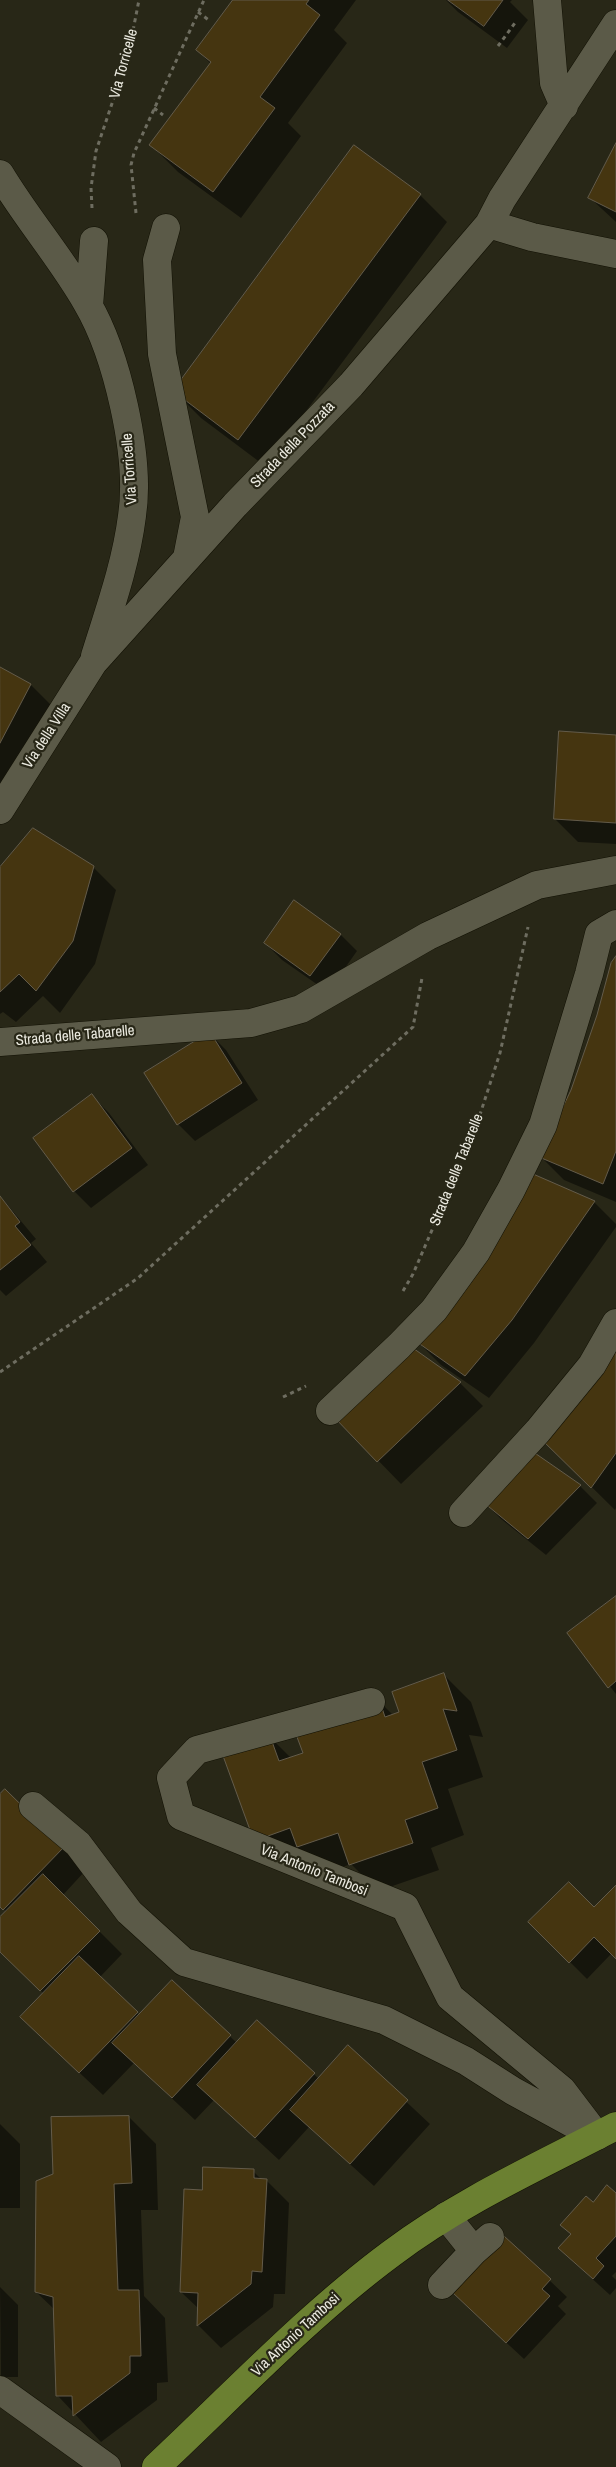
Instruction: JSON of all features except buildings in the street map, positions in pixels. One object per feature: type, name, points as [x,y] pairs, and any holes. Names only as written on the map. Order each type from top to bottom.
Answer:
[{"type":"main road","name":"Via Antonio Tambosi","points":[[156,2467],[341,2292],[393,2252],[446,2216],[502,2183],[607,2131]]},
{"type":"street","points":[[547,0],[554,83],[564,106]]},
{"type":"street","name":"Strada della Pozzata","points":[[93,663],[236,505],[351,385],[490,224],[502,199],[616,24]]},
{"type":"street","name":"Via Torricelle","points":[[0,174],[20,207],[75,283],[89,306],[109,352],[122,400],[133,477],[132,515],[125,552],[93,663]]},
{"type":"street","points":[[490,224],[532,237],[616,254]]},
{"type":"street","points":[[166,228],[157,260],[162,354],[195,517],[187,559]]},
{"type":"street","name":"Via Torricelle","points":[[89,306],[94,241]]},
{"type":"street","name":"Via della Villa","points":[[0,810],[93,663]]},
{"type":"street","name":"Strada delle Tabarelle","points":[[0,1042],[251,1023],[301,1009],[428,936],[537,885],[616,870]]},
{"type":"street","points":[[330,1411],[434,1310],[476,1252],[511,1190],[543,1125],[590,974],[598,934],[616,924]]},
{"type":"street","points":[[463,1513],[538,1431],[592,1365],[616,1324]]},
{"type":"street","name":"Via Antonio Tambosi","points":[[371,1702],[197,1750],[171,1778],[181,1816],[405,1907],[450,1997],[562,2090],[607,2131]]},
{"type":"street","points":[[34,1806],[78,1844],[129,1912],[184,1962],[384,2020],[466,2061],[513,2091],[607,2131]]},
{"type":"street","points":[[442,2285],[482,2244],[446,2216]]},
{"type":"street","points":[[0,2390],[107,2467]]},
{"type":"path","name":"Via Torricelle","points":[[94,241],[91,188],[96,151],[128,56],[139,0]]},
{"type":"path","points":[[157,260],[141,250],[131,165],[154,108],[204,0]]},
{"type":"path","points":[[198,12],[210,21]]},
{"type":"path","points":[[154,108],[163,115]]},
{"type":"path","name":"Strada delle Tabarelle","points":[[400,1297],[413,1274],[474,1133],[500,1053],[537,885]]},
{"type":"path","points":[[0,1372],[138,1278],[414,1027],[428,936]]},
{"type":"path","points":[[283,1397],[310,1384]]}]
